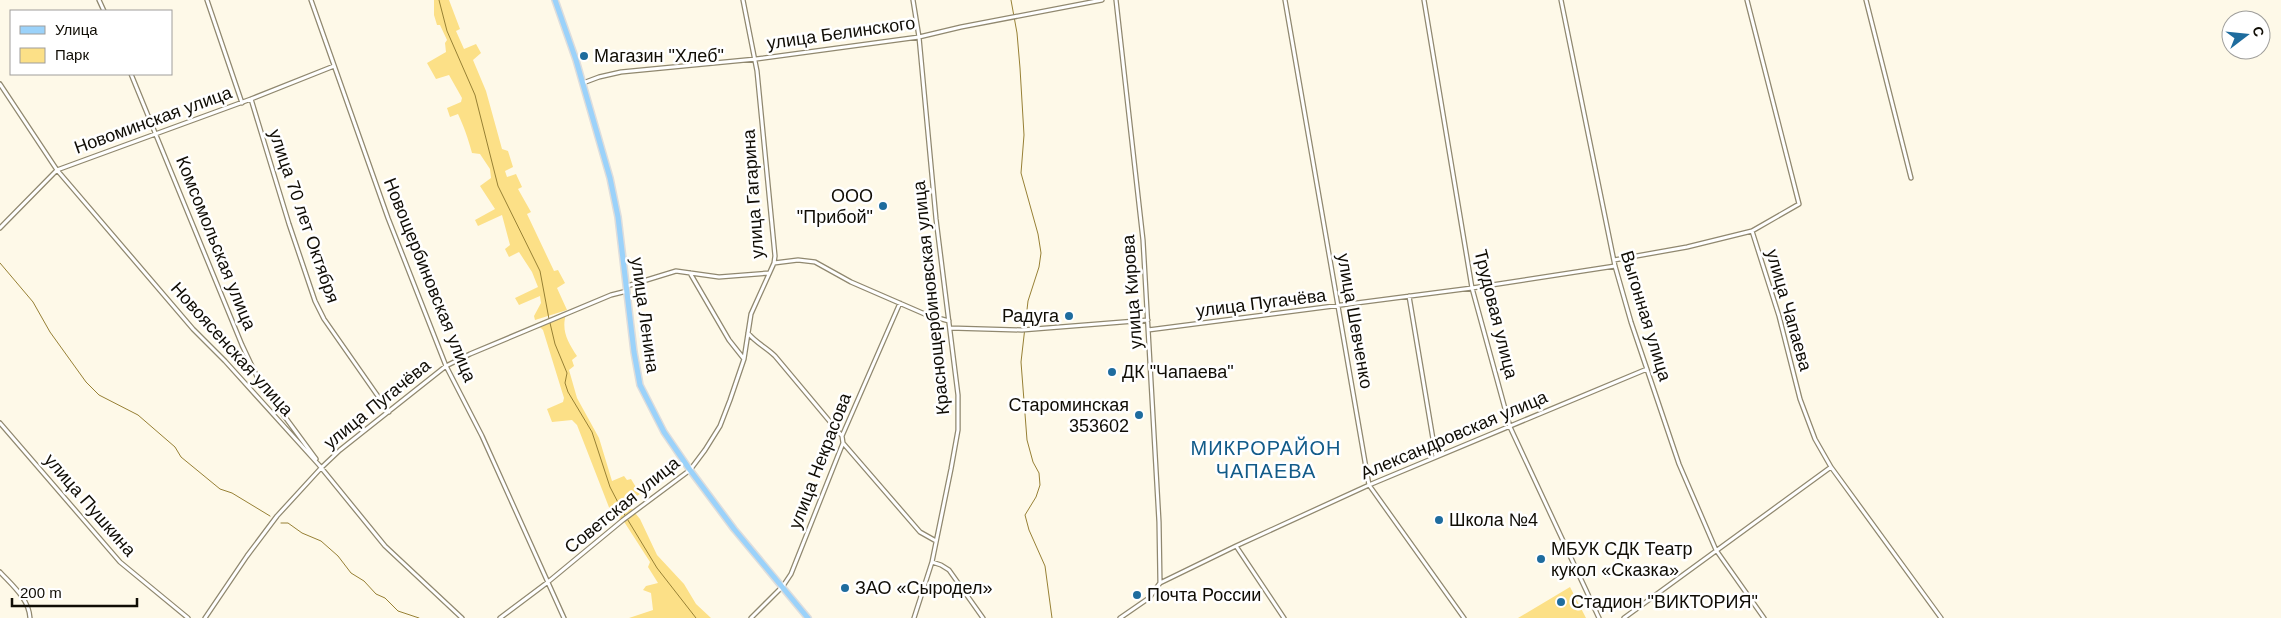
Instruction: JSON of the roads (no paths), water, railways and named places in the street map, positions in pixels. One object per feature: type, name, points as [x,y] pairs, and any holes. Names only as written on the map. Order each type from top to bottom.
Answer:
[{"type":"main road","name":"улица Ленина","points":[[555,0],[583,83],[610,178],[618,217],[634,352],[640,384],[651,409],[690,470],[717,507],[808,618]]},
{"type":"street","points":[[207,0],[242,103]]},
{"type":"street","name":"Новощербиновская улица","points":[[311,0],[388,218],[446,366],[482,436],[564,618]]},
{"type":"street","name":"улица Гагарина","points":[[743,0],[756,59],[774,247],[774,263],[751,314],[748,333]]},
{"type":"street","name":"Краснощербиновская улица","points":[[913,0],[919,37],[936,219],[958,395],[958,430],[937,541],[914,618]]},
{"type":"street","name":"улица Белинского","points":[[583,83],[621,72],[756,59],[919,37],[1102,0]]},
{"type":"street","name":"улица Кирова","points":[[1116,0],[1143,240],[1159,522],[1160,583]]},
{"type":"street","name":"улица Шевченко","points":[[1285,0],[1369,485],[1464,618]]},
{"type":"street","name":"Трудовая улица","points":[[1424,0],[1472,288],[1510,427],[1599,618]]},
{"type":"street","name":"Выгонная улица","points":[[1561,0],[1615,266],[1647,369],[1679,464],[1716,550],[1764,618]]},
{"type":"street","name":"улица Чапаева","points":[[1747,0],[1798,204],[1752,231],[1779,316],[1800,399],[1815,439],[1831,467],[1940,618]]},
{"type":"street","points":[[1866,0],[1910,178]]},
{"type":"street","name":"Новоминская улица","points":[[0,228],[57,170],[242,103],[334,66]]},
{"type":"street","name":"Комсомольская улица","points":[[131,75],[242,345],[260,383],[320,467]]},
{"type":"street","name":"Новоясенская улица","points":[[0,84],[57,170],[193,329],[225,361],[320,467],[385,546],[462,618]]},
{"type":"street","name":"улица 70 лет Октября","points":[[251,99],[291,232],[315,301],[324,319],[390,412]]},
{"type":"street","points":[[1614,260],[1687,247],[1752,231]]},
{"type":"street","points":[[774,263],[798,260],[815,262],[851,282],[937,319],[949,321]]},
{"type":"street","name":"улица Пугачёва","points":[[1148,330],[1338,307],[1615,266]]},
{"type":"street","name":"улица Пугачёва","points":[[205,618],[247,556],[320,467],[446,366],[611,294],[676,271],[728,277],[769,273]]},
{"type":"street","points":[[690,272],[729,340],[744,359]]},
{"type":"street","points":[[1409,296],[1436,457]]},
{"type":"street","name":"улица Некрасова","points":[[751,618],[791,574],[842,443],[842,436],[900,303]]},
{"type":"street","points":[[950,328],[1022,330],[1148,320]]},
{"type":"street","points":[[748,333],[755,342],[764,346],[775,356],[842,436]]},
{"type":"street","name":"Советская улица","points":[[500,618],[548,582],[633,512],[690,470],[720,426],[744,359],[748,333]]},
{"type":"street","name":"Александровская улица","points":[[1120,618],[1149,598],[1160,583],[1236,546],[1369,485],[1647,369]]},
{"type":"street","name":"улица Пушкина","points":[[0,423],[120,562],[188,618]]},
{"type":"street","points":[[842,443],[920,532],[937,541]]},
{"type":"street","points":[[838,453],[850,451]]},
{"type":"street","points":[[1624,618],[1831,467]]},
{"type":"street","points":[[1236,546],[1284,618]]},
{"type":"street","points":[[932,562],[941,564],[949,570],[983,618]]},
{"type":"street","points":[[0,572],[26,602],[30,618]]},
{"type":"waterway","points":[[439,0],[447,31],[475,95],[498,186],[540,271],[549,319]]},
{"type":"waterway","points":[[1011,0],[1017,33],[1024,135],[1021,173],[1038,234],[1041,253],[1039,267],[1028,301],[1021,362],[1027,440],[1033,462],[1039,473],[1040,485],[1036,497],[1025,515],[1029,530],[1045,566],[1052,618]]},
{"type":"waterway","points":[[0,263],[33,302],[50,332],[86,382],[99,395],[138,415],[175,447],[181,457],[220,489],[232,493],[270,516]]},
{"type":"waterway","points":[[550,323],[555,344],[567,373],[565,383],[568,392],[592,432],[610,487],[657,568],[696,618]]},
{"type":"waterway","points":[[281,523],[288,523],[302,533],[321,541],[338,556],[351,573],[364,581],[376,594],[385,598],[398,611],[419,618]]},
{"type":"place","name":"Магазин \"Хлеб\"","points":[[584,56]]},
{"type":"place","name":"ООО \"Прибой\"","points":[[883,206]]},
{"type":"place","name":"Радуга","points":[[1069,316]]},
{"type":"place","name":"ДК \"Чапаева\"","points":[[1112,372]]},
{"type":"place","name":"Староминская 353602","points":[[1139,415]]},
{"type":"place","name":"Школа №4","points":[[1439,520]]},
{"type":"place","name":"МБУК СДК Театр кукол «Сказка»","points":[[1541,559]]},
{"type":"place","name":"ЗАО «Сыродел»","points":[[845,588]]},
{"type":"place","name":"Почта России","points":[[1137,595]]},
{"type":"place","name":"Стадион \"ВИКТОРИЯ\"","points":[[1561,602]]},
{"type":"district","name":"МИКРОРАЙОН ЧАПАЕВА","points":[[1266,460]]}]
